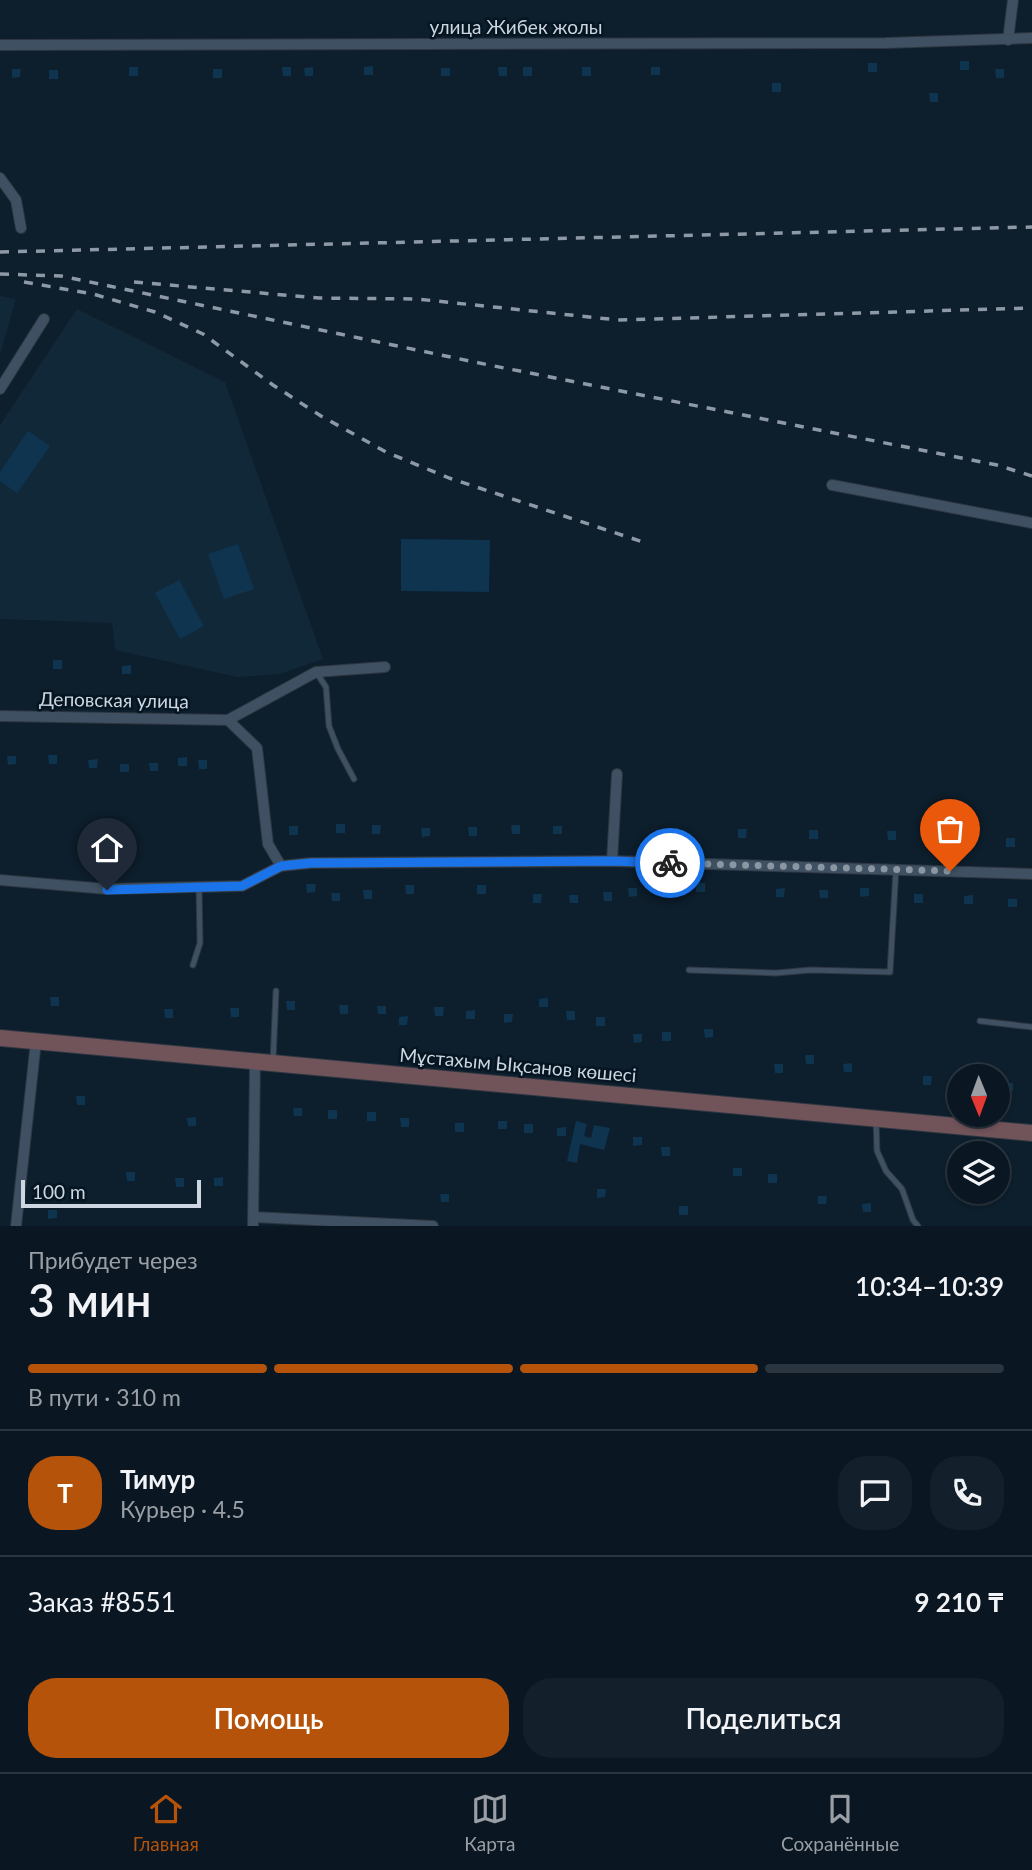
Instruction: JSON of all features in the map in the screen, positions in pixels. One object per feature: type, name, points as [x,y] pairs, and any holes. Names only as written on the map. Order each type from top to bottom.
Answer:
[{"type":"main road","name":"Мұстахым Ықсанов көшесі","points":[[0,1038],[1032,1133]]},
{"type":"street","points":[[1008,40],[1013,0]]},
{"type":"street","name":"улица Жибек жолы","points":[[0,45],[858,44],[1032,38]]},
{"type":"street","points":[[0,178],[16,200],[21,228]]},
{"type":"street","points":[[0,389],[44,318]]},
{"type":"street","points":[[832,485],[1032,523]]},
{"type":"street","points":[[281,866],[268,844],[257,748],[228,720],[316,672],[385,667]]},
{"type":"street","name":"Деповская улица","points":[[0,716],[228,720]]},
{"type":"street","points":[[612,861],[617,774]]},
{"type":"street","points":[[0,880],[107,890],[242,886],[281,866],[311,863],[612,861],[1032,874]]},
{"type":"street","points":[[16,1226],[36,1041]]},
{"type":"street","points":[[255,1062],[253,1221],[433,1226]]},
{"type":"lane","points":[[316,672],[326,687],[329,726],[354,779]]},
{"type":"lane","points":[[689,970],[776,973],[810,970],[890,972],[896,869]]},
{"type":"lane","points":[[193,965],[200,943],[199,887]]},
{"type":"lane","points":[[273,1063],[276,992]]},
{"type":"lane","points":[[980,1021],[1032,1027]]},
{"type":"lane","points":[[876,1120],[877,1151],[886,1171],[902,1189],[913,1220],[918,1226]]},
{"type":"shaded area","points":[[0,296],[16,299],[0,355]]},
{"type":"shaded area","points":[[77,309],[225,382],[323,659],[280,674],[237,677],[115,650],[112,623],[0,619],[0,425]]},
{"type":"building","points":[[960,61],[969,61],[969,70],[960,70]]},
{"type":"building","points":[[868,63],[877,63],[877,72],[868,72]]},
{"type":"building","points":[[373,66],[373,75],[364,75],[364,67]]},
{"type":"building","points":[[129,67],[138,67],[138,76],[129,76]]},
{"type":"building","points":[[282,67],[291,67],[291,76],[283,76]]},
{"type":"building","points":[[313,67],[313,76],[305,76],[304,68]]},
{"type":"building","points":[[498,67],[507,67],[507,76],[499,76]]},
{"type":"building","points":[[523,67],[532,67],[532,76],[523,76]]},
{"type":"building","points":[[582,67],[591,67],[591,76],[582,76]]},
{"type":"building","points":[[651,67],[660,67],[660,75],[651,75]]},
{"type":"building","points":[[441,68],[450,68],[450,76],[441,76]]},
{"type":"building","points":[[12,69],[21,69],[20,77],[12,78]]},
{"type":"building","points":[[213,69],[222,69],[222,78],[213,78]]},
{"type":"building","points":[[995,69],[1004,69],[1004,78],[996,78]]},
{"type":"building","points":[[49,70],[58,70],[58,79],[49,79]]},
{"type":"building","points":[[772,83],[781,83],[781,92],[772,92]]},
{"type":"building","points":[[929,93],[938,93],[938,102],[930,102]]},
{"type":"building","points":[[28,431],[50,446],[17,493],[0,481],[0,472]]},
{"type":"building","points":[[401,539],[490,540],[489,592],[401,591]]},
{"type":"building","points":[[238,544],[254,589],[224,599],[208,554]]},
{"type":"building","points":[[179,580],[204,626],[180,639],[155,593]]},
{"type":"building","points":[[53,660],[62,660],[62,669],[53,669]]},
{"type":"building","points":[[131,665],[131,674],[122,674],[122,666]]},
{"type":"building","points":[[48,755],[57,755],[57,764],[49,764]]},
{"type":"building","points":[[7,756],[16,756],[16,764],[8,765]]},
{"type":"building","points":[[187,757],[187,766],[178,766],[178,758]]},
{"type":"building","points":[[98,759],[97,768],[89,768],[88,760]]},
{"type":"building","points":[[198,760],[207,760],[207,769],[199,769]]},
{"type":"building","points":[[149,763],[158,763],[158,771],[150,771]]},
{"type":"building","points":[[120,764],[129,764],[129,772],[120,772]]},
{"type":"building","points":[[336,824],[345,824],[345,833],[336,833]]},
{"type":"building","points":[[372,825],[381,825],[380,834],[372,834]]},
{"type":"building","points":[[511,825],[520,825],[520,834],[512,834]]},
{"type":"building","points":[[289,826],[298,826],[298,835],[289,835]]},
{"type":"building","points":[[553,826],[562,826],[562,834],[553,834]]},
{"type":"building","points":[[468,827],[477,827],[477,836],[469,836]]},
{"type":"building","points":[[421,828],[430,828],[430,836],[422,837]]},
{"type":"building","points":[[670,828],[679,828],[679,837],[671,837]]},
{"type":"building","points":[[738,829],[747,829],[746,838],[738,838]]},
{"type":"building","points":[[809,830],[818,830],[818,839],[809,839]]},
{"type":"building","points":[[887,831],[896,831],[896,840],[888,840]]},
{"type":"building","points":[[929,835],[938,835],[938,843],[929,843]]},
{"type":"building","points":[[965,838],[975,838],[974,846],[966,847]]},
{"type":"building","points":[[1006,838],[1015,838],[1015,847],[1006,847]]},
{"type":"building","points":[[658,883],[667,883],[667,891],[658,891]]},
{"type":"building","points":[[696,883],[705,883],[705,892],[696,892]]},
{"type":"building","points":[[306,884],[316,884],[315,892],[307,893]]},
{"type":"building","points":[[405,885],[414,885],[414,894],[406,894]]},
{"type":"building","points":[[477,885],[486,885],[486,894],[477,894]]},
{"type":"building","points":[[628,888],[637,888],[637,896],[629,897]]},
{"type":"building","points":[[785,888],[784,897],[776,897],[776,889]]},
{"type":"building","points":[[860,888],[869,888],[869,896],[860,897]]},
{"type":"building","points":[[363,890],[372,890],[372,899],[364,899]]},
{"type":"building","points":[[819,890],[828,890],[828,898],[820,898]]},
{"type":"building","points":[[603,892],[612,892],[612,901],[604,901]]},
{"type":"building","points":[[331,893],[340,893],[340,901],[332,901]]},
{"type":"building","points":[[533,894],[542,894],[541,903],[533,903]]},
{"type":"building","points":[[914,894],[923,894],[923,903],[914,903]]},
{"type":"building","points":[[569,895],[578,895],[578,903],[570,903]]},
{"type":"building","points":[[973,895],[973,904],[964,904],[964,896]]},
{"type":"building","points":[[1008,899],[1017,899],[1017,907],[1008,907]]},
{"type":"building","points":[[50,997],[59,997],[59,1006],[51,1006]]},
{"type":"building","points":[[548,998],[548,1007],[539,1007],[539,999]]},
{"type":"building","points":[[286,1001],[295,1001],[295,1010],[287,1010]]},
{"type":"building","points":[[339,1005],[348,1005],[348,1014],[340,1014]]},
{"type":"building","points":[[377,1006],[386,1006],[386,1014],[378,1014]]},
{"type":"building","points":[[434,1007],[444,1007],[443,1016],[435,1016]]},
{"type":"building","points":[[230,1008],[239,1008],[239,1017],[231,1017]]},
{"type":"building","points":[[164,1009],[173,1009],[173,1018],[165,1018]]},
{"type":"building","points":[[475,1010],[475,1019],[466,1019],[466,1011]]},
{"type":"building","points":[[566,1011],[575,1011],[575,1020],[567,1020]]},
{"type":"building","points":[[504,1014],[513,1014],[512,1022],[504,1023]]},
{"type":"building","points":[[408,1016],[407,1025],[399,1025],[399,1017]]},
{"type":"building","points":[[596,1017],[605,1017],[605,1026],[596,1026]]},
{"type":"building","points":[[704,1029],[713,1029],[713,1037],[705,1038]]},
{"type":"building","points":[[662,1032],[671,1032],[671,1041],[662,1041]]},
{"type":"building","points":[[633,1034],[642,1034],[642,1042],[634,1043]]},
{"type":"building","points":[[805,1055],[814,1055],[814,1064],[806,1064]]},
{"type":"building","points":[[852,1063],[852,1072],[844,1072],[843,1064]]},
{"type":"building","points":[[774,1064],[783,1064],[783,1073],[775,1073]]},
{"type":"building","points":[[923,1076],[932,1076],[931,1085],[923,1085]]},
{"type":"building","points":[[76,1096],[85,1096],[85,1105],[77,1105]]},
{"type":"building","points":[[293,1108],[302,1108],[302,1116],[294,1116]]},
{"type":"building","points":[[328,1110],[337,1110],[337,1119],[328,1119]]},
{"type":"building","points":[[367,1112],[376,1112],[376,1121],[367,1121]]},
{"type":"building","points":[[196,1117],[196,1126],[188,1126],[187,1118]]},
{"type":"building","points":[[400,1118],[409,1118],[409,1127],[401,1127]]},
{"type":"building","points":[[498,1121],[507,1121],[507,1129],[498,1129]]},
{"type":"building","points":[[576,1121],[587,1124],[584,1136],[591,1138],[594,1125],[610,1128],[604,1150],[580,1144],[577,1163],[567,1161]]},
{"type":"building","points":[[455,1123],[464,1123],[464,1132],[455,1132]]},
{"type":"building","points":[[524,1124],[533,1124],[533,1133],[524,1133]]},
{"type":"building","points":[[566,1127],[566,1136],[557,1136],[557,1128]]},
{"type":"building","points":[[633,1137],[642,1137],[642,1145],[633,1146]]},
{"type":"building","points":[[661,1147],[670,1147],[670,1156],[662,1156]]},
{"type":"building","points":[[733,1168],[742,1168],[742,1176],[733,1176]]},
{"type":"building","points":[[126,1172],[135,1172],[135,1181],[127,1181]]},
{"type":"building","points":[[768,1174],[777,1174],[777,1183],[768,1183]]},
{"type":"building","points":[[223,1177],[223,1186],[214,1186],[214,1178]]},
{"type":"building","points":[[175,1178],[184,1178],[184,1187],[176,1187]]},
{"type":"building","points":[[597,1189],[606,1189],[605,1197],[597,1198]]},
{"type":"building","points":[[440,1194],[449,1194],[449,1202],[441,1202]]},
{"type":"building","points":[[818,1196],[827,1196],[826,1204],[818,1204]]},
{"type":"building","points":[[871,1203],[871,1212],[863,1212],[862,1204]]},
{"type":"building","points":[[679,1206],[688,1206],[688,1215],[679,1215]]},
{"type":"building","points":[[48,1210],[57,1210],[57,1218],[48,1219]]},
{"type":"railway","points":[[0,252],[1032,227]]},
{"type":"railway","points":[[0,274],[61,276],[489,365],[997,465],[1032,476]]},
{"type":"railway","points":[[24,282],[93,294],[155,312],[203,334],[321,416],[386,452],[449,478],[646,543]]},
{"type":"railway","points":[[134,282],[319,298],[417,299],[618,320],[1032,308]]},
{"type":"way so far","points":[[670,863],[950,871]]},
{"type":"route","points":[[107,890],[242,886],[281,866],[311,863],[670,863]]}]
